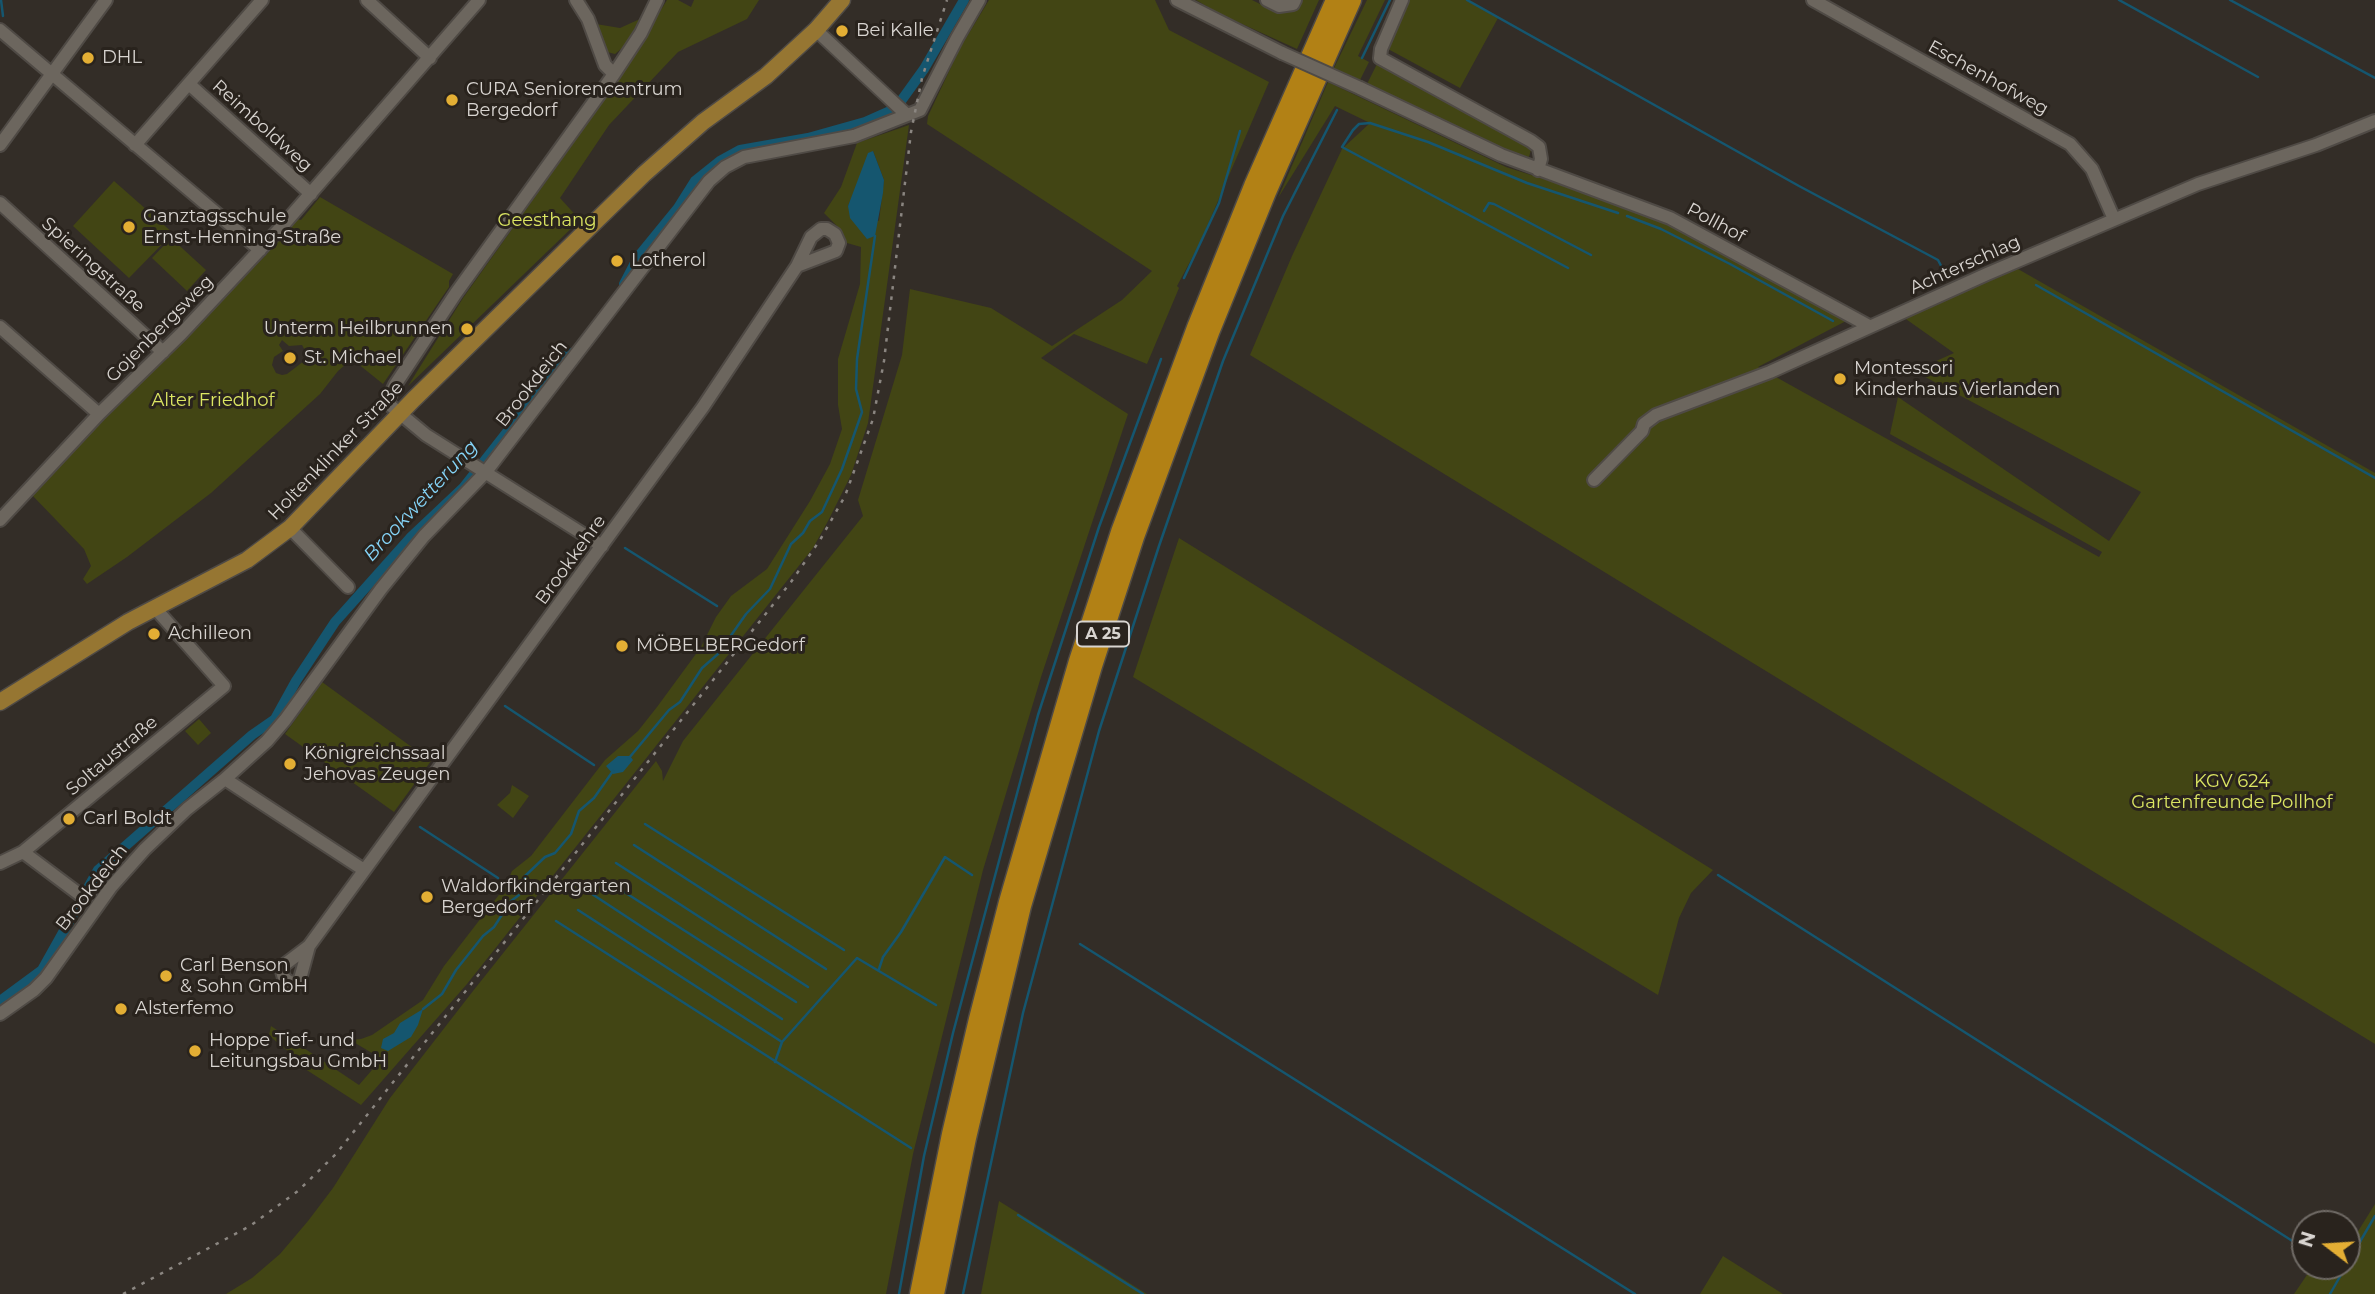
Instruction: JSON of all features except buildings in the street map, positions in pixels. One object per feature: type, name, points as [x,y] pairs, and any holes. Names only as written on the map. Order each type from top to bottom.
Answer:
[{"type":"highway","name":"A 25","points":[[919,1294],[951,1134],[985,993],[1032,814],[1078,661],[1121,532],[1197,325],[1253,186],[1335,0]]},
{"type":"highway","name":"A 25","points":[[935,1294],[967,1138],[1022,906],[1093,666],[1135,537],[1211,330],[1267,192],[1352,0]]},
{"type":"main road","name":"Holtenklinker Straße","points":[[0,702],[78,651],[247,560],[290,528],[399,414],[644,174],[703,122],[766,76],[816,30],[842,0]]},
{"type":"street","points":[[0,145],[106,0]]},
{"type":"street","points":[[135,145],[262,0]]},
{"type":"street","points":[[367,0],[430,58]]},
{"type":"street","name":"Gojenbergsweg","points":[[0,520],[312,194],[479,0]]},
{"type":"street","points":[[576,0],[588,19],[605,65],[614,74]]},
{"type":"street","points":[[603,546],[426,435],[388,403],[392,390],[456,293],[614,74],[641,33],[657,0]]},
{"type":"street","name":"Brookdeich","points":[[0,1014],[46,978],[111,887],[138,856],[187,809],[267,741],[285,720],[367,608],[587,342],[701,191],[718,173],[744,157],[854,136],[899,109],[922,108],[979,0]]},
{"type":"street","name":"Pollhof","points":[[1177,0],[1282,53],[1538,170],[1670,218],[1869,326]]},
{"type":"street","points":[[1267,0],[1279,6],[1294,2]]},
{"type":"street","points":[[1402,0],[1379,54],[1380,58],[1531,141],[1539,147],[1541,159],[1538,170]]},
{"type":"street","name":"Eschenhofweg","points":[[1813,0],[2070,144],[2092,169],[2114,219]]},
{"type":"street","points":[[0,30],[260,250]]},
{"type":"street","points":[[816,30],[899,109]]},
{"type":"street","name":"Reimboldweg","points":[[189,84],[312,194]]},
{"type":"street","name":"Achterschlag","points":[[1594,480],[1642,431],[1644,424],[1656,415],[1770,372],[1869,326],[2198,184],[2316,145],[2375,121]]},
{"type":"street","name":"Spieringstraße","points":[[0,204],[163,352]]},
{"type":"street","name":"Brookkehre","points":[[309,946],[703,407],[797,266]]},
{"type":"street","points":[[0,327],[99,414]]},
{"type":"street","points":[[290,528],[348,587]]},
{"type":"street","name":"Soltaustraße","points":[[0,863],[23,852],[224,686],[155,608]]},
{"type":"street","points":[[225,779],[364,870]]},
{"type":"street","points":[[23,852],[79,894]]},
{"type":"green space","name":"Geesthang","points":[[667,0],[678,0],[691,7],[694,0],[759,0],[747,19],[678,52],[609,125],[560,198],[580,220],[408,386],[463,298],[621,76]]},
{"type":"green space","points":[[989,0],[1155,0],[1169,30],[1269,82],[1200,243],[1177,286],[1179,288],[1147,364],[1074,334],[1041,358],[1128,414],[1041,677],[983,870],[913,1154],[886,1294],[226,1294],[252,1278],[280,1254],[308,1221],[333,1188],[390,1098],[473,991],[656,761],[662,771],[663,781],[683,741],[863,516],[858,500],[902,355],[910,289],[991,308],[1052,346],[1122,300],[1152,271],[927,124],[928,116],[960,48]]},
{"type":"green space","points":[[1196,0],[1252,0],[1276,12],[1297,9],[1301,0],[1319,0],[1297,49]]},
{"type":"green space","points":[[1367,0],[1385,0],[1358,56],[1369,62],[1360,80],[1334,68]]},
{"type":"green space","points":[[1409,0],[1467,0],[1498,18],[1460,88],[1388,49]]},
{"type":"green space","points":[[640,19],[627,44],[615,54],[607,52],[596,24],[620,28]]},
{"type":"green space","points":[[1379,60],[1532,146],[1529,157],[1504,150],[1367,84]]},
{"type":"green space","name":"KGV 624 Gartenfreunde Pollhof","points":[[1328,82],[1506,167],[1640,210],[1846,321],[1758,367],[2099,557],[2102,552],[1890,434],[1898,397],[2109,541],[2141,492],[1914,371],[1954,353],[1903,317],[2018,269],[2375,473],[2375,1044],[1250,355],[1342,149],[1370,123],[1335,106],[1278,198]]},
{"type":"green space","points":[[909,125],[868,423],[851,475],[828,521],[813,548],[467,984],[361,1105],[302,1067],[305,1063],[269,1035],[271,1026],[359,1085],[378,1063],[372,1053],[350,1040],[372,1035],[423,1000],[444,966],[505,887],[512,871],[531,856],[605,760],[638,731],[657,707],[701,647],[716,617],[731,596],[767,569],[830,464],[842,429],[838,405],[838,359],[860,284],[861,247],[847,243],[841,230],[824,213],[841,187],[857,143]],"holes":[[[873,151],[884,180],[879,221],[848,206]]]},
{"type":"green space","points":[[114,181],[173,233],[129,278],[73,226]]},
{"type":"green space","name":"Alter Friedhof","points":[[320,197],[453,274],[449,287],[383,384],[352,359],[338,371],[320,394],[211,493],[87,584],[83,579],[91,566],[84,549],[31,494],[266,255],[297,219],[301,220]],"holes":[[[282,340],[289,346],[302,345],[307,354],[304,361],[287,374],[276,373],[272,365],[274,357],[283,351],[279,345]]]},
{"type":"green space","points":[[171,238],[206,270],[187,291],[152,258]]},
{"type":"green space","points":[[1179,538],[1713,870],[1691,893],[1679,918],[1658,995],[1133,677]]},
{"type":"green space","points":[[322,682],[431,761],[394,812],[285,734]]},
{"type":"green space","points":[[199,719],[211,733],[198,745],[185,731]]},
{"type":"green space","points":[[512,785],[529,796],[513,818],[497,805],[510,793]]},
{"type":"green space","points":[[999,1201],[1147,1294],[981,1294]]},
{"type":"green space","points":[[2375,1204],[2375,1294],[2294,1294],[2304,1280],[2361,1280],[2361,1226]]},
{"type":"green space","points":[[1723,1256],[1783,1294],[1700,1294]]},
{"type":"water","points":[[873,151],[884,180],[875,236],[867,239],[850,218],[848,206],[868,153]]},
{"type":"water","points":[[618,756],[630,756],[633,760],[623,772],[613,774],[606,766]]},
{"type":"water","points":[[423,1009],[411,1037],[388,1051],[381,1048],[383,1039],[394,1033],[400,1023]]},
{"type":"waterway","points":[[1,0],[3,16]]},
{"type":"waterway","name":"Brookwetterung","points":[[624,284],[638,257],[678,208],[695,181],[720,161],[740,150],[808,138],[865,122],[892,110],[924,69],[964,0]]},
{"type":"waterway","points":[[1362,58],[1390,0]]},
{"type":"waterway","points":[[1467,0],[1799,186],[1938,260],[1948,279]]},
{"type":"waterway","points":[[2119,0],[2258,77]]},
{"type":"waterway","points":[[2230,0],[2375,78]]},
{"type":"waterway","points":[[963,1294],[1023,1013],[1099,731],[1223,361],[1283,216],[1337,110]]},
{"type":"waterway","points":[[1568,268],[1342,147],[1359,124],[1370,123],[1428,142],[1527,183],[1618,213]]},
{"type":"waterway","points":[[1184,278],[1219,203],[1240,131]]},
{"type":"waterway","points":[[1484,211],[1489,203],[1494,204],[1591,255]]},
{"type":"waterway","points":[[1627,216],[1661,229],[1730,264],[1833,321]]},
{"type":"waterway","points":[[629,758],[669,710],[680,702],[702,668],[718,654],[746,614],[770,589],[791,544],[803,533],[810,521],[822,512],[842,469],[862,412],[856,389],[857,359],[875,236]]},
{"type":"waterway","points":[[2036,285],[2375,478]]},
{"type":"waterway","name":"Brookwetterung","points":[[0,1001],[42,970],[98,870],[252,735],[275,719],[296,681],[335,622],[410,538],[463,488],[569,353]]},
{"type":"waterway","points":[[899,1294],[924,1156],[953,1033],[1038,715],[1099,527],[1161,359]]},
{"type":"waterway","points":[[625,548],[717,606]]},
{"type":"waterway","points":[[505,706],[594,765]]},
{"type":"waterway","points":[[524,887],[525,876],[545,857],[555,853],[571,834],[579,811],[594,798],[613,771]]},
{"type":"waterway","points":[[645,824],[844,950]]},
{"type":"waterway","points":[[420,827],[498,878]]},
{"type":"waterway","points":[[634,845],[826,969]]},
{"type":"waterway","points":[[879,969],[883,957],[901,932],[945,857],[972,875]]},
{"type":"waterway","points":[[616,863],[808,987]]},
{"type":"waterway","points":[[1718,875],[2291,1240]]},
{"type":"waterway","points":[[604,879],[796,1002]]},
{"type":"waterway","points":[[592,894],[782,1019]]},
{"type":"waterway","points":[[423,1009],[442,994],[456,970],[483,936],[494,927],[511,901],[519,895]]},
{"type":"waterway","points":[[578,910],[782,1042]]},
{"type":"waterway","points":[[556,921],[911,1148]]},
{"type":"waterway","points":[[1080,944],[1635,1294]]},
{"type":"waterway","points":[[775,1062],[782,1042],[857,958],[936,1005]]},
{"type":"waterway","points":[[1018,1215],[1143,1294]]},
{"type":"waterway","points":[[2361,1240],[2375,1216]]},
{"type":"waterway","points":[[2330,1294],[2338,1280]]},
{"type":"railway","points":[[123,1294],[250,1226],[298,1191],[336,1154],[791,582],[820,540],[845,496],[873,419],[884,361],[911,132],[922,78],[947,0]]},
{"type":"place","name":"Bei Kalle","points":[[842,31]]},
{"type":"place","name":"DHL","points":[[88,58]]},
{"type":"place","name":"CURA Seniorencentrum Bergedorf","points":[[452,100]]},
{"type":"place","name":"Ganztagsschule Ernst-Henning-Straße","points":[[129,227]]},
{"type":"place","name":"Lotherol","points":[[617,261]]},
{"type":"place","name":"Unterm Heilbrunnen","points":[[467,329]]},
{"type":"place","name":"St. Michael","points":[[290,358]]},
{"type":"place","name":"Montessori Kinderhaus Vierlanden","points":[[1840,379]]},
{"type":"place","name":"Achilleon","points":[[154,634]]},
{"type":"place","name":"MÖBELBERGedorf","points":[[622,646]]},
{"type":"place","name":"Königreichssaal Jehovas Zeugen","points":[[290,764]]},
{"type":"place","name":"Carl Boldt","points":[[69,819]]},
{"type":"place","name":"Waldorfkindergarten Bergedorf","points":[[427,897]]},
{"type":"place","name":"Carl Benson & Sohn GmbH","points":[[166,976]]},
{"type":"place","name":"Alsterfemo","points":[[121,1009]]},
{"type":"place","name":"Hoppe Tief- und Leitungsbau GmbH","points":[[195,1051]]}]
